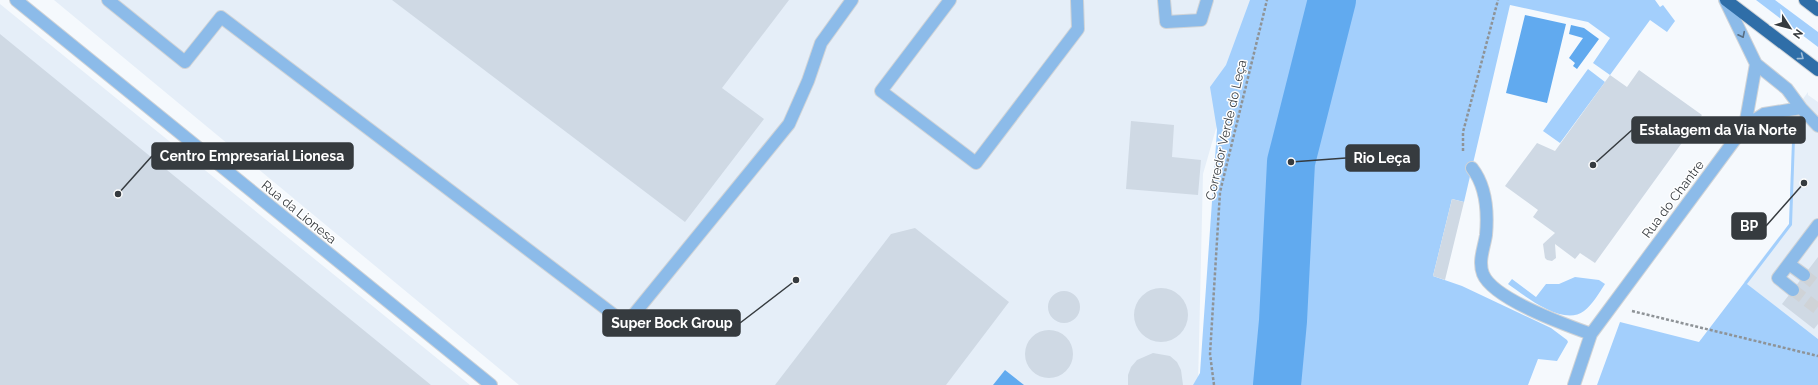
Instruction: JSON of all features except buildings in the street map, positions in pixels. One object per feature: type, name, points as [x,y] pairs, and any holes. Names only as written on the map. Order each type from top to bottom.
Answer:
[{"type":"highway","points":[[1725,0],[1818,70]]},
{"type":"highway","points":[[1805,0],[1818,10]]},
{"type":"street","name":"Rua da Lionesa","points":[[16,0],[491,385]]},
{"type":"street","points":[[108,0],[185,62],[221,17],[626,324],[789,124],[808,82],[821,43],[852,0]]},
{"type":"street","points":[[950,0],[881,91],[976,163],[1078,29],[1077,0]]},
{"type":"street","points":[[1164,0],[1166,22],[1201,20],[1207,0]]},
{"type":"street","points":[[1725,0],[1756,64],[1787,89],[1801,108],[1818,126]]},
{"type":"street","name":"Rua do Chantre","points":[[1574,385],[1591,334],[1745,126],[1756,64]]},
{"type":"street","points":[[1745,126],[1764,114],[1801,108]]},
{"type":"street","points":[[1472,168],[1482,185],[1486,207],[1486,235],[1480,263],[1484,275],[1495,288],[1529,310],[1591,334]]},
{"type":"street","points":[[1793,290],[1778,278],[1816,232]]},
{"type":"street","points":[[1789,264],[1804,275]]},
{"type":"path","name":"Corredor Verde do Leça","points":[[1214,385],[1210,354],[1220,192],[1267,0]]},
{"type":"path","points":[[1472,168],[1464,158],[1461,144],[1462,132],[1498,0]]},
{"type":"path","points":[[1611,306],[1818,356]]},
{"type":"shaded area","points":[[54,0],[1253,0],[1203,174],[1198,385],[519,385]]},
{"type":"shaded area","points":[[1250,0],[1655,0],[1660,7],[1663,5],[1675,21],[1667,32],[1650,20],[1610,75],[1593,63],[1610,38],[1588,22],[1510,5],[1464,202],[1452,199],[1433,276],[1462,286],[1551,328],[1567,340],[1568,342],[1557,361],[1538,359],[1528,385],[1193,385],[1200,373],[1217,130],[1210,87],[1226,65]]},
{"type":"shaded area","points":[[1756,0],[1775,0],[1818,32],[1818,47]]},
{"type":"shaded area","points":[[0,4],[470,385],[0,385]]},
{"type":"shaded area","points":[[1525,15],[1566,24],[1547,103],[1506,93]]},
{"type":"shaded area","points":[[1571,25],[1584,28],[1599,39],[1577,69],[1573,66],[1575,63],[1569,58],[1583,38],[1569,34]]},
{"type":"shaded area","points":[[1588,69],[1605,82],[1560,143],[1543,131]]},
{"type":"shaded area","points":[[1808,92],[1808,95],[1818,102],[1818,339],[1744,282],[1789,224],[1792,142],[1779,132]]},
{"type":"shaded area","points":[[1789,132],[1793,132],[1795,138],[1792,225],[1747,284],[1818,339],[1818,385],[1597,385],[1620,322],[1699,342],[1789,224],[1792,142],[1785,137]]},
{"type":"shaded area","points":[[1575,277],[1599,280],[1605,284],[1590,306],[1584,311],[1575,315],[1555,313],[1544,308],[1508,284],[1512,279],[1536,297],[1546,284],[1559,284]]},
{"type":"shaded area","points":[[1005,370],[1024,385],[993,385]]},
{"type":"waterway","points":[[1277,385],[1283,321],[1291,162],[1332,0]]},
{"type":"tunnel","points":[[1804,275],[1818,286]]},
{"type":"tunnel","points":[[1793,290],[1818,309]]},
{"type":"place","name":"Rio Leça","points":[[1291,162]]},
{"type":"place","name":"Estalagem da Via Norte","points":[[1593,165]]},
{"type":"place","name":"BP","points":[[1804,183]]},
{"type":"place","name":"Centro Empresarial Lionesa","points":[[118,194]]},
{"type":"place","name":"Super Bock Group","points":[[796,280]]}]
